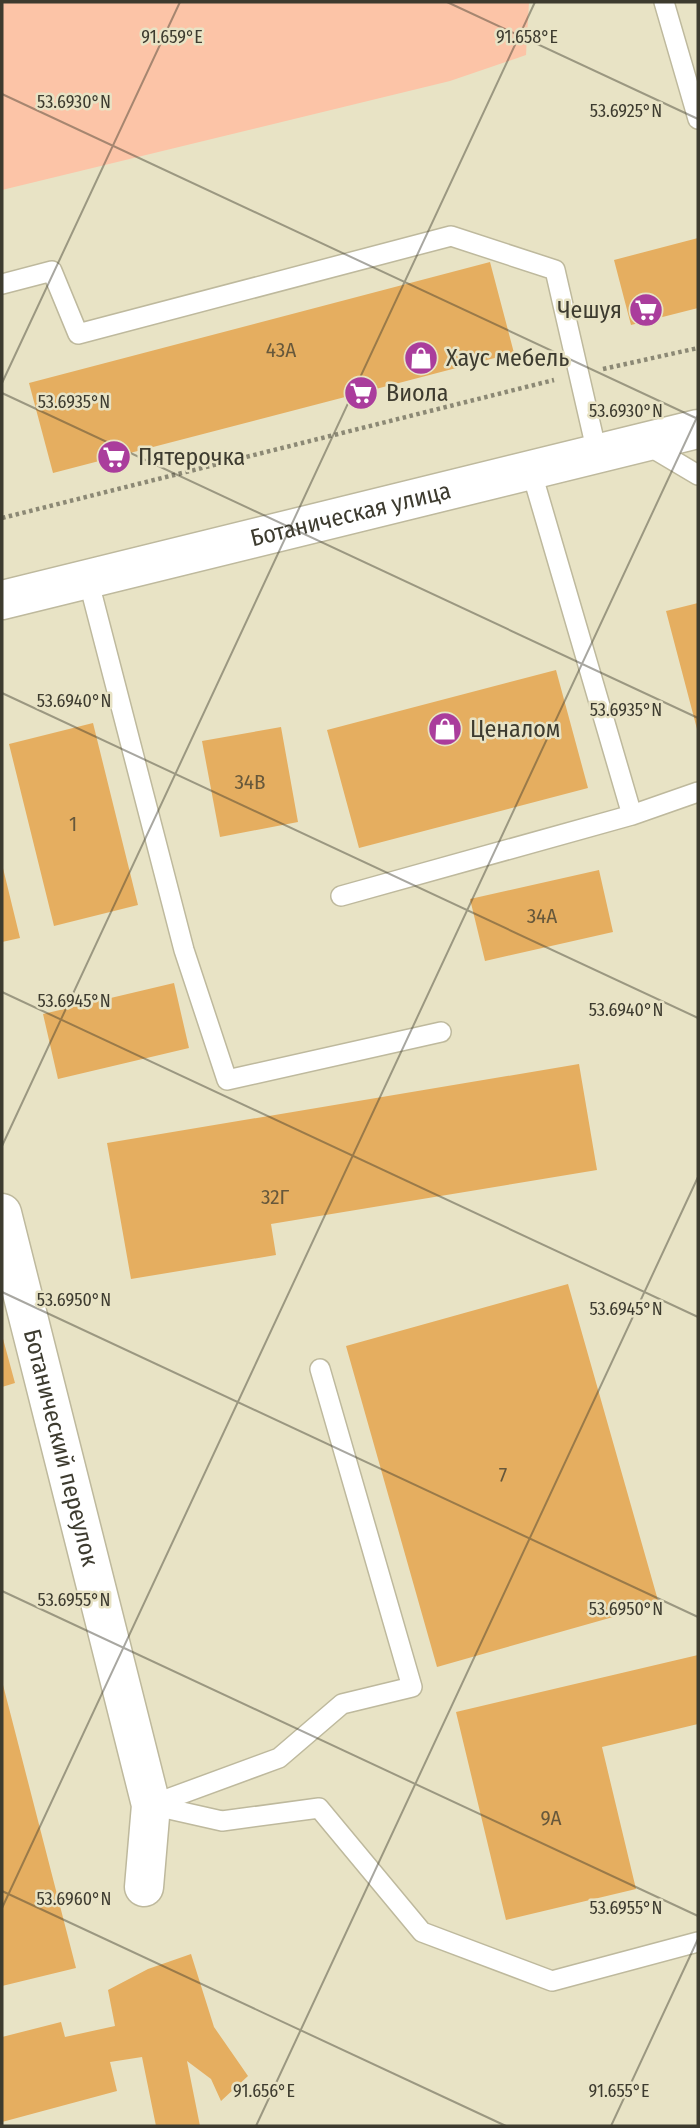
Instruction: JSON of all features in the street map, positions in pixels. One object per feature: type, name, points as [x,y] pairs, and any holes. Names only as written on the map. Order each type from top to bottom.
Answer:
[{"type":"street","name":"Ботаническая улица","points":[[2,600],[698,429]]},
{"type":"street","name":"Ботанический переулок","points":[[2,1213],[151,1805],[144,1886]]},
{"type":"lane","points":[[664,2],[698,119]]},
{"type":"lane","points":[[2,284],[52,271],[78,334],[450,236],[555,270],[597,453]]},
{"type":"lane","points":[[643,443],[698,475]]},
{"type":"lane","points":[[531,470],[632,815]]},
{"type":"lane","points":[[88,579],[184,950],[228,1080],[441,1032]]},
{"type":"lane","points":[[341,896],[632,815],[698,792]]},
{"type":"lane","points":[[151,1805],[279,1758],[342,1704],[412,1687],[320,1370]]},
{"type":"lane","points":[[151,1805],[222,1821],[319,1808],[422,1932],[552,1981],[698,1942]]},
{"type":"path","points":[[2,518],[578,374],[698,348]]},
{"type":"shaded area","points":[[2,2],[529,2],[526,55],[450,81],[2,190]]},
{"type":"building","points":[[698,238],[698,308],[631,325],[614,260]]},
{"type":"building","points":[[490,262],[514,353],[53,473],[29,383]]},
{"type":"building","points":[[698,603],[698,729],[697,729],[666,611]]},
{"type":"building","points":[[556,670],[588,788],[359,848],[327,730]]},
{"type":"building","points":[[93,723],[138,905],[54,926],[9,744]]},
{"type":"building","points":[[281,727],[298,822],[220,837],[202,741]]},
{"type":"building","points":[[2,864],[20,938],[2,942]]},
{"type":"building","points":[[599,870],[613,932],[485,961],[470,899]]},
{"type":"building","points":[[174,983],[189,1048],[58,1079],[43,1014]]},
{"type":"building","points":[[579,1064],[597,1170],[271,1224],[276,1255],[131,1279],[107,1143]]},
{"type":"building","points":[[568,1284],[659,1604],[437,1667],[346,1346]]},
{"type":"building","points":[[2,1335],[15,1383],[2,1387]]},
{"type":"building","points":[[698,1655],[698,1724],[602,1747],[636,1889],[506,1920],[456,1712]]},
{"type":"building","points":[[2,1681],[76,1968],[2,1986]]},
{"type":"building","points":[[191,1954],[214,2027],[248,2076],[221,2101],[211,2079],[187,2061],[200,2126],[156,2126],[142,2057],[110,2062],[117,2091],[2,2122],[2,2037],[61,2022],[65,2037],[115,2026],[108,1990],[148,1969]]},
{"type":"place","name":"Чешуя","points":[[646,310]]},
{"type":"place","name":"Хаус мебель","points":[[421,358]]},
{"type":"place","name":"Виола","points":[[361,393]]},
{"type":"place","name":"Пятерочка","points":[[114,457]]},
{"type":"place","name":"Ценалом","points":[[445,729]]}]
